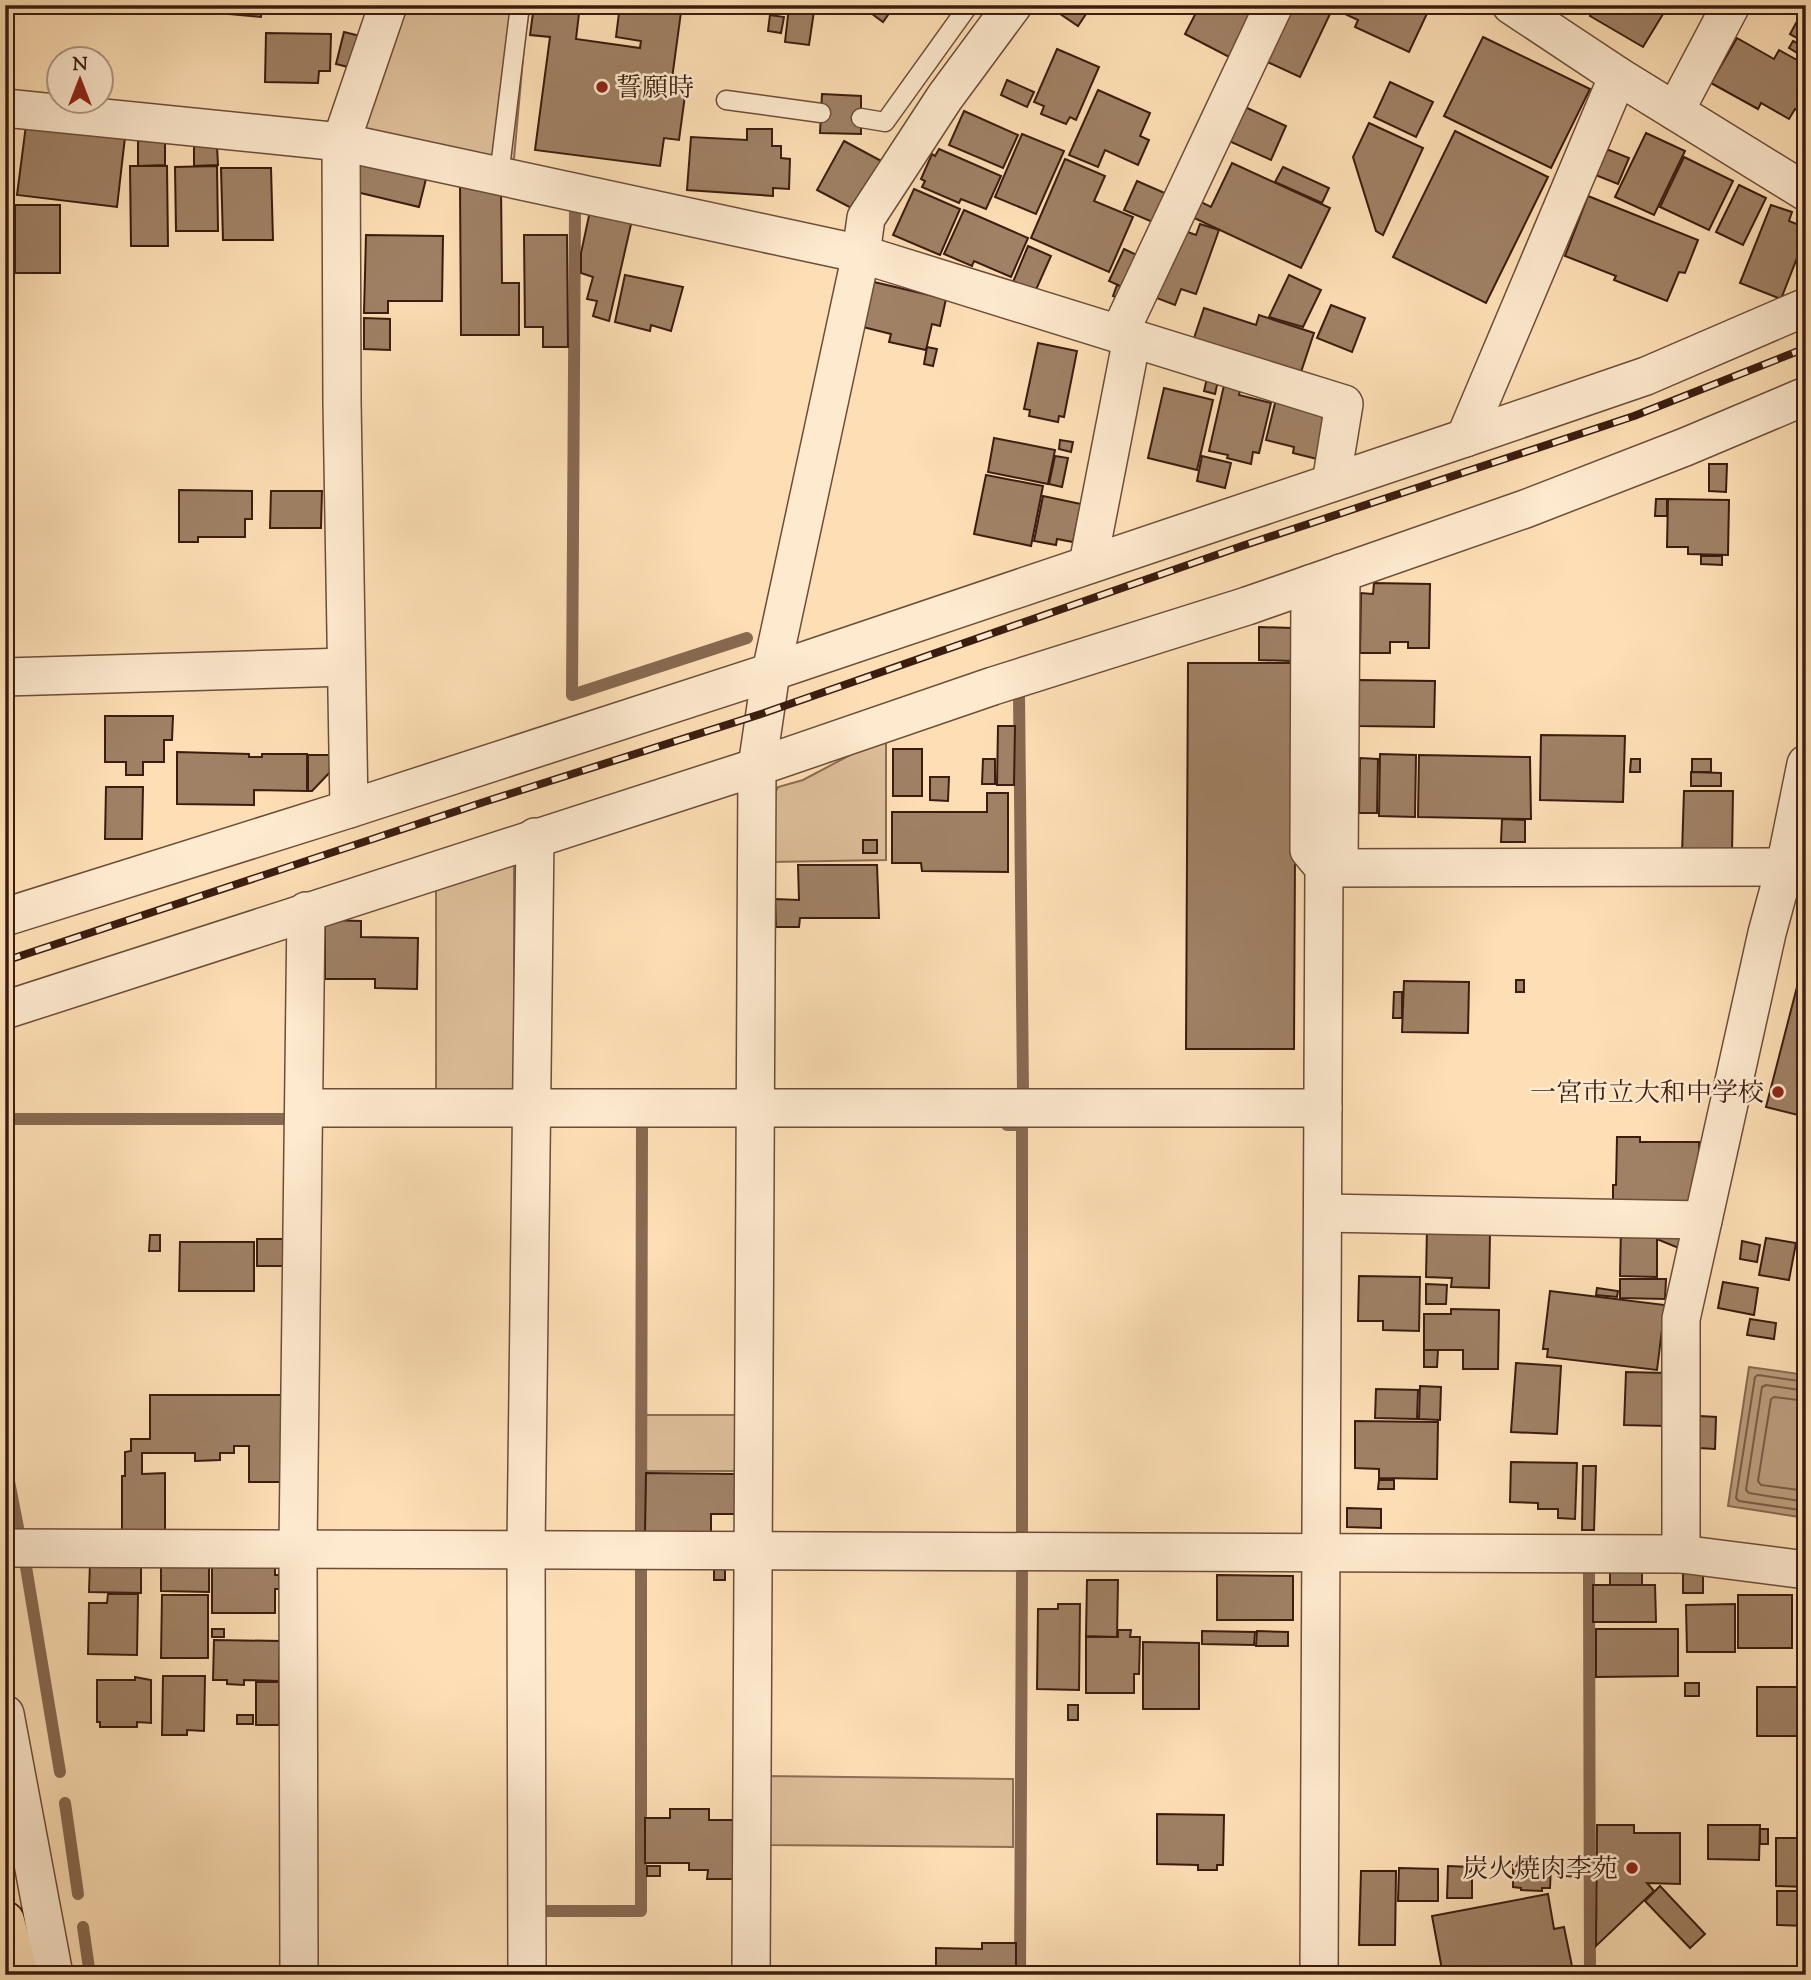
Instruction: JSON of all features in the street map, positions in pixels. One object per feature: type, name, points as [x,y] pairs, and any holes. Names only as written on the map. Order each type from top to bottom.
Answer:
[{"type":"highway","points":[[5,1921],[19,1975]]},
{"type":"street","points":[[349,809],[341,142],[388,5]]},
{"type":"street","points":[[751,1975],[757,766],[771,672],[861,254],[866,218],[945,97],[1013,5]]},
{"type":"street","points":[[1088,564],[1126,336],[1274,5]]},
{"type":"street","points":[[1511,5],[1618,76],[1806,192]]},
{"type":"street","points":[[1675,111],[1731,5]]},
{"type":"street","points":[[1465,438],[1618,76]]},
{"type":"street","points":[[5,108],[341,142],[861,254],[1345,404],[1331,483]]},
{"type":"street","points":[[5,917],[771,672],[1465,438],[1646,376],[1806,307]]},
{"type":"street","points":[[5,1010],[1326,578],[1525,509],[1685,447],[1806,396]]},
{"type":"street","points":[[1320,1975],[1323,1108],[1332,868],[1326,578]]},
{"type":"street","points":[[5,677],[346,667]]},
{"type":"street","points":[[1681,1553],[1681,1319],[1767,933],[1785,867],[1806,764]]},
{"type":"street","points":[[527,1975],[526,1548],[535,837]]},
{"type":"street","points":[[1332,868],[1785,867]]},
{"type":"street","points":[[299,1975],[298,1548],[306,911]]},
{"type":"street","points":[[304,1108],[1323,1108]]},
{"type":"street","points":[[1323,1213],[1703,1220]]},
{"type":"street","points":[[5,1548],[1681,1553],[1806,1570]]},
{"type":"street","points":[[5,1714],[13,1811],[54,1975]]},
{"type":"lane","points":[[499,176],[520,5]]},
{"type":"lane","points":[[861,118],[885,122],[969,5]]},
{"type":"lane","points":[[726,100],[821,113]]},
{"type":"shaded area","points":[[138,5],[215,5],[214,13]]},
{"type":"shaded area","points":[[399,5],[530,5],[513,170],[352,134]]},
{"type":"shaded area","points":[[886,736],[886,860],[770,862],[770,802],[778,787],[803,780]]},
{"type":"shaded area","points":[[514,854],[514,1095],[436,1095],[436,876]]},
{"type":"shaded area","points":[[644,1415],[743,1415],[743,1471],[644,1471]]},
{"type":"shaded area","points":[[764,1776],[1013,1779],[1013,1847],[764,1845]]},
{"type":"water","points":[[1749,1367],[1806,1375],[1806,1518],[1728,1506]]},
{"type":"building","points":[[220,5],[262,5],[261,17],[219,13]]},
{"type":"building","points":[[534,5],[580,5],[576,39],[640,48],[641,41],[616,37],[620,5],[666,5],[665,10],[681,12],[671,86],[686,88],[679,140],[664,138],[660,166],[535,150],[550,37],[530,35]]},
{"type":"building","points":[[860,5],[895,5],[883,22]]},
{"type":"building","points":[[1047,5],[1092,5],[1078,26]]},
{"type":"building","points":[[1200,5],[1258,5],[1231,58],[1185,34]]},
{"type":"building","points":[[1286,5],[1311,5],[1330,14],[1300,77],[1261,59]]},
{"type":"building","points":[[1326,5],[1431,5],[1409,52],[1355,27],[1358,20]]},
{"type":"building","points":[[1596,5],[1659,5],[1666,9],[1643,47],[1590,16]]},
{"type":"building","points":[[1806,5],[1806,43],[1790,34]]},
{"type":"building","points":[[789,7],[814,11],[809,45],[785,42]]},
{"type":"building","points":[[770,15],[784,17],[781,33],[768,31]]},
{"type":"building","points":[[344,32],[360,36],[352,68],[336,64]]},
{"type":"building","points":[[266,33],[331,34],[330,71],[319,71],[318,83],[265,82]]},
{"type":"building","points":[[1483,37],[1590,89],[1551,168],[1444,116]]},
{"type":"building","points":[[1737,38],[1774,59],[1779,50],[1806,65],[1806,98],[1799,111],[1795,109],[1789,119],[1761,103],[1758,109],[1711,83]]},
{"type":"building","points":[[1793,41],[1803,46],[1799,54],[1789,48]]},
{"type":"building","points":[[1057,49],[1099,67],[1076,120],[1070,117],[1066,124],[1041,114],[1044,106],[1034,102]]},
{"type":"building","points":[[1007,80],[1034,92],[1027,107],[1001,95]]},
{"type":"building","points":[[1390,82],[1433,102],[1416,137],[1374,117]]},
{"type":"building","points":[[1098,90],[1150,113],[1140,136],[1149,140],[1138,165],[1105,150],[1098,167],[1069,155]]},
{"type":"building","points":[[822,94],[861,96],[861,134],[820,133]]},
{"type":"building","points":[[1245,107],[1286,126],[1271,160],[1220,137]]},
{"type":"building","points":[[964,111],[1018,135],[1003,168],[949,145]]},
{"type":"building","points":[[1369,123],[1423,148],[1383,235],[1376,231],[1353,157]]},
{"type":"building","points":[[26,125],[125,137],[117,207],[17,195]]},
{"type":"building","points":[[747,129],[772,129],[772,146],[781,146],[781,158],[790,159],[789,189],[773,188],[773,196],[687,190],[691,137],[747,140]]},
{"type":"building","points":[[1455,131],[1548,177],[1486,303],[1393,257]]},
{"type":"building","points":[[1646,133],[1685,151],[1654,215],[1615,197]]},
{"type":"building","points":[[1022,134],[1064,151],[1036,214],[995,197]]},
{"type":"building","points":[[138,141],[165,141],[165,165],[138,166]]},
{"type":"building","points":[[844,141],[885,163],[857,211],[817,190]]},
{"type":"building","points":[[194,146],[217,146],[218,165],[194,166]]},
{"type":"building","points":[[1604,148],[1629,158],[1618,184],[1593,174]]},
{"type":"building","points":[[939,149],[1001,176],[986,209],[961,199],[959,203],[922,187],[925,181],[921,179],[932,154],[935,156]]},
{"type":"building","points":[[356,154],[428,171],[419,207],[348,190]]},
{"type":"building","points":[[1684,157],[1733,181],[1709,230],[1660,207]]},
{"type":"building","points":[[1065,159],[1105,176],[1094,201],[1133,217],[1109,272],[1031,238]]},
{"type":"building","points":[[1232,163],[1330,208],[1301,268],[1190,216],[1197,200],[1211,207]]},
{"type":"building","points":[[130,166],[167,166],[168,246],[131,246]]},
{"type":"building","points":[[217,166],[218,231],[176,231],[175,167]]},
{"type":"building","points":[[1283,167],[1329,188],[1322,203],[1275,182]]},
{"type":"building","points":[[221,168],[271,168],[273,240],[223,240]]},
{"type":"building","points":[[1137,181],[1167,194],[1155,223],[1124,210]]},
{"type":"building","points":[[460,185],[501,185],[502,283],[519,283],[519,335],[461,335]]},
{"type":"building","points":[[1739,185],[1766,198],[1743,245],[1716,232]]},
{"type":"building","points":[[914,189],[960,209],[940,255],[893,235]]},
{"type":"building","points":[[1588,196],[1698,240],[1685,273],[1679,272],[1667,301],[1614,280],[1616,276],[1565,256]]},
{"type":"building","points":[[15,205],[60,205],[60,273],[15,273]]},
{"type":"building","points":[[1771,205],[1792,212],[1789,221],[1806,228],[1806,235],[1781,299],[1740,283]]},
{"type":"building","points":[[964,210],[1028,238],[1011,277],[974,261],[972,266],[944,254]]},
{"type":"building","points":[[590,211],[632,220],[609,321],[593,316],[597,301],[587,299],[593,277],[581,273],[581,253]]},
{"type":"building","points":[[1200,224],[1219,230],[1196,294],[1181,289],[1175,305],[1154,297],[1179,229],[1196,235]]},
{"type":"building","points":[[366,235],[443,236],[442,301],[388,301],[388,313],[364,313]]},
{"type":"building","points":[[524,235],[567,235],[568,347],[543,347],[543,327],[525,327]]},
{"type":"building","points":[[1028,246],[1051,256],[1035,292],[1013,282]]},
{"type":"building","points":[[1124,249],[1143,258],[1129,290],[1109,281]]},
{"type":"building","points":[[625,275],[683,287],[671,331],[651,325],[650,331],[615,322]]},
{"type":"building","points":[[1289,275],[1321,290],[1303,327],[1269,317]]},
{"type":"building","points":[[874,282],[946,299],[940,326],[932,324],[926,350],[889,342],[891,334],[863,327]]},
{"type":"building","points":[[1117,285],[1128,290],[1124,301],[1113,296]]},
{"type":"building","points":[[1331,305],[1365,318],[1352,352],[1317,338]]},
{"type":"building","points":[[1204,308],[1256,325],[1259,315],[1314,333],[1301,372],[1194,338]]},
{"type":"building","points":[[364,318],[390,319],[390,350],[364,349]]},
{"type":"building","points":[[1038,343],[1077,351],[1064,417],[1059,416],[1058,422],[1029,416],[1030,410],[1024,409]]},
{"type":"building","points":[[927,347],[937,349],[933,366],[924,364]]},
{"type":"building","points":[[1207,378],[1218,381],[1215,394],[1204,391]]},
{"type":"building","points":[[1225,381],[1241,385],[1239,395],[1271,403],[1259,453],[1253,452],[1251,464],[1209,451]]},
{"type":"building","points":[[1164,388],[1213,400],[1197,470],[1148,458]]},
{"type":"building","points":[[1276,399],[1328,411],[1317,459],[1293,453],[1294,447],[1266,440]]},
{"type":"building","points":[[994,438],[1055,450],[1048,484],[988,472]]},
{"type":"building","points":[[1060,440],[1073,442],[1071,452],[1059,449]]},
{"type":"building","points":[[1055,456],[1068,458],[1062,487],[1049,484]]},
{"type":"building","points":[[1202,456],[1231,463],[1225,488],[1197,481]]},
{"type":"building","points":[[1709,464],[1727,464],[1726,492],[1709,491]]},
{"type":"building","points":[[986,475],[1043,486],[1031,546],[974,534]]},
{"type":"building","points":[[179,490],[252,491],[252,519],[245,519],[245,537],[198,537],[198,542],[179,542]]},
{"type":"building","points":[[271,491],[322,491],[321,528],[270,528]]},
{"type":"building","points":[[1043,496],[1081,504],[1073,542],[1057,539],[1056,545],[1034,541]]},
{"type":"building","points":[[1656,499],[1667,499],[1667,516],[1655,516]]},
{"type":"building","points":[[1668,499],[1729,500],[1728,555],[1688,554],[1688,547],[1667,547]]},
{"type":"building","points":[[1701,556],[1722,556],[1722,565],[1701,564]]},
{"type":"building","points":[[1374,583],[1430,584],[1429,648],[1408,648],[1408,642],[1390,642],[1390,653],[1360,653],[1361,593],[1373,594]]},
{"type":"building","points":[[1259,627],[1292,628],[1292,661],[1259,660]]},
{"type":"building","points":[[1188,663],[1296,663],[1294,1049],[1186,1049]]},
{"type":"building","points":[[1359,680],[1435,681],[1434,727],[1358,726]]},
{"type":"building","points":[[105,716],[173,716],[172,740],[164,740],[164,762],[143,762],[143,775],[126,775],[126,762],[105,762]]},
{"type":"building","points":[[998,726],[1015,726],[1014,785],[997,785]]},
{"type":"building","points":[[1541,735],[1625,736],[1623,802],[1540,800]]},
{"type":"building","points":[[893,749],[922,749],[922,796],[893,796]]},
{"type":"building","points":[[177,752],[249,754],[249,757],[262,757],[262,754],[307,754],[307,791],[254,790],[254,805],[177,804]]},
{"type":"building","points":[[1380,754],[1416,755],[1415,817],[1379,816]]},
{"type":"building","points":[[308,755],[332,755],[332,770],[312,791],[308,791]]},
{"type":"building","points":[[1419,755],[1530,757],[1531,819],[1418,817]]},
{"type":"building","points":[[1360,758],[1378,759],[1377,813],[1359,813]]},
{"type":"building","points":[[983,759],[995,759],[995,784],[982,784]]},
{"type":"building","points":[[1631,759],[1640,759],[1640,772],[1630,772]]},
{"type":"building","points":[[1692,759],[1711,759],[1711,772],[1692,772]]},
{"type":"building","points":[[1691,772],[1721,773],[1721,786],[1691,786]]},
{"type":"building","points":[[930,777],[949,777],[948,801],[930,800]]},
{"type":"building","points":[[106,787],[143,787],[142,839],[105,839]]},
{"type":"building","points":[[1684,791],[1733,791],[1732,855],[1682,854]]},
{"type":"building","points":[[987,793],[1008,793],[1008,872],[922,871],[921,863],[892,863],[892,812],[987,812]]},
{"type":"building","points":[[1502,819],[1525,820],[1525,842],[1501,842]]},
{"type":"building","points":[[863,840],[877,840],[877,853],[863,853]]},
{"type":"building","points":[[798,865],[877,865],[879,918],[800,918],[799,927],[776,927],[775,899],[799,900]]},
{"type":"building","points":[[325,920],[361,921],[361,937],[418,938],[417,989],[375,988],[375,979],[325,979]]},
{"type":"building","points":[[1806,952],[1806,1117],[1766,1107]]},
{"type":"building","points":[[1516,980],[1524,980],[1524,992],[1516,992]]},
{"type":"building","points":[[1404,981],[1469,982],[1468,1033],[1402,1032]]},
{"type":"building","points":[[1394,992],[1402,992],[1402,1018],[1393,1018]]},
{"type":"building","points":[[1617,1137],[1640,1137],[1640,1142],[1699,1142],[1699,1178],[1693,1178],[1692,1207],[1651,1206],[1651,1201],[1633,1200],[1633,1205],[1613,1205]]},
{"type":"building","points":[[1621,1226],[1657,1227],[1657,1277],[1620,1276]]},
{"type":"building","points":[[1427,1227],[1490,1234],[1489,1288],[1451,1287],[1452,1278],[1426,1277]]},
{"type":"building","points":[[1664,1227],[1686,1236],[1681,1249],[1659,1240]]},
{"type":"building","points":[[150,1235],[160,1235],[160,1251],[149,1251]]},
{"type":"building","points":[[1766,1238],[1796,1243],[1789,1280],[1759,1275]]},
{"type":"building","points":[[257,1239],[286,1239],[286,1266],[257,1266]]},
{"type":"building","points":[[1742,1241],[1760,1245],[1757,1262],[1740,1259]]},
{"type":"building","points":[[180,1242],[254,1242],[254,1291],[179,1291]]},
{"type":"building","points":[[1359,1276],[1420,1277],[1419,1331],[1383,1330],[1383,1321],[1358,1321]]},
{"type":"building","points":[[1620,1279],[1666,1279],[1665,1299],[1620,1298]]},
{"type":"building","points":[[1723,1282],[1758,1288],[1754,1315],[1718,1308]]},
{"type":"building","points":[[1426,1284],[1447,1285],[1446,1304],[1426,1304]]},
{"type":"building","points":[[1597,1288],[1618,1291],[1617,1297],[1596,1295]]},
{"type":"building","points":[[1550,1291],[1665,1305],[1657,1370],[1547,1357],[1548,1349],[1543,1349]]},
{"type":"building","points":[[1451,1309],[1499,1310],[1498,1369],[1463,1369],[1463,1350],[1424,1350],[1424,1314],[1451,1314]]},
{"type":"building","points":[[1750,1319],[1776,1323],[1774,1339],[1747,1335]]},
{"type":"building","points":[[1424,1350],[1438,1350],[1437,1367],[1424,1367]]},
{"type":"building","points":[[1516,1363],[1561,1366],[1557,1434],[1511,1432]]},
{"type":"building","points":[[1626,1372],[1667,1373],[1666,1426],[1624,1425]]},
{"type":"building","points":[[1420,1386],[1441,1387],[1440,1420],[1419,1419]]},
{"type":"building","points":[[1376,1389],[1418,1390],[1417,1419],[1375,1418]]},
{"type":"building","points":[[150,1395],[285,1395],[285,1482],[249,1482],[249,1446],[234,1446],[234,1453],[220,1453],[220,1460],[195,1461],[195,1453],[142,1453],[142,1474],[165,1473],[165,1531],[122,1531],[125,1452],[131,1451],[131,1439],[150,1439]]},
{"type":"building","points":[[1700,1416],[1716,1417],[1715,1449],[1699,1448]]},
{"type":"building","points":[[1355,1421],[1438,1422],[1437,1479],[1379,1478],[1379,1469],[1355,1468]]},
{"type":"building","points":[[1511,1462],[1577,1463],[1575,1519],[1558,1518],[1558,1509],[1538,1509],[1538,1503],[1510,1502]]},
{"type":"building","points":[[1583,1466],[1596,1466],[1594,1530],[1582,1530]]},
{"type":"building","points":[[646,1473],[737,1474],[737,1514],[711,1514],[711,1535],[645,1534]]},
{"type":"building","points":[[1379,1480],[1394,1480],[1394,1489],[1378,1489]]},
{"type":"building","points":[[1347,1508],[1381,1509],[1381,1528],[1347,1527]]},
{"type":"building","points":[[90,1563],[141,1564],[141,1593],[89,1592]]},
{"type":"building","points":[[161,1565],[209,1566],[209,1592],[161,1591]]},
{"type":"building","points":[[212,1566],[275,1566],[275,1575],[282,1575],[282,1589],[275,1589],[275,1613],[212,1613]]},
{"type":"building","points":[[1642,1566],[1642,1585],[1610,1585],[1610,1567]]},
{"type":"building","points":[[714,1567],[725,1567],[725,1580],[714,1580]]},
{"type":"building","points":[[1683,1568],[1703,1568],[1703,1593],[1683,1593]]},
{"type":"building","points":[[1217,1575],[1293,1576],[1293,1620],[1217,1620]]},
{"type":"building","points":[[1087,1580],[1118,1580],[1117,1637],[1086,1636]]},
{"type":"building","points":[[1593,1585],[1655,1585],[1656,1622],[1593,1622]]},
{"type":"building","points":[[108,1594],[138,1594],[137,1655],[88,1654],[89,1603],[107,1603]]},
{"type":"building","points":[[1797,1594],[1806,1594],[1806,1644],[1797,1644]]},
{"type":"building","points":[[162,1595],[208,1595],[208,1658],[161,1658]]},
{"type":"building","points":[[1738,1595],[1792,1595],[1792,1648],[1738,1648]]},
{"type":"building","points":[[1058,1604],[1080,1604],[1079,1690],[1037,1689],[1038,1609],[1058,1609]]},
{"type":"building","points":[[1735,1604],[1735,1652],[1687,1652],[1686,1605]]},
{"type":"building","points":[[212,1629],[224,1629],[224,1637],[212,1637]]},
{"type":"building","points":[[1596,1629],[1678,1629],[1678,1676],[1596,1677]]},
{"type":"building","points":[[1118,1630],[1131,1630],[1130,1637],[1140,1637],[1139,1674],[1134,1674],[1134,1693],[1086,1693],[1086,1637],[1118,1637]]},
{"type":"building","points":[[1202,1631],[1255,1632],[1254,1645],[1202,1644]]},
{"type":"building","points":[[1257,1631],[1288,1632],[1288,1646],[1256,1646]]},
{"type":"building","points":[[214,1640],[280,1641],[279,1681],[244,1680],[244,1685],[227,1684],[227,1680],[213,1680]]},
{"type":"building","points":[[1143,1642],[1199,1643],[1199,1709],[1143,1709]]},
{"type":"building","points":[[163,1676],[205,1676],[204,1731],[187,1730],[187,1735],[162,1735]]},
{"type":"building","points":[[135,1677],[151,1680],[151,1723],[137,1722],[137,1727],[100,1727],[100,1722],[97,1722],[97,1680],[135,1680]]},
{"type":"building","points":[[256,1682],[279,1682],[279,1725],[256,1725]]},
{"type":"building","points":[[1685,1683],[1699,1683],[1699,1696],[1685,1696]]},
{"type":"building","points":[[1757,1687],[1806,1687],[1806,1736],[1757,1736]]},
{"type":"building","points":[[1068,1705],[1078,1705],[1078,1720],[1068,1720]]},
{"type":"building","points":[[237,1715],[253,1715],[253,1724],[237,1724]]},
{"type":"building","points":[[670,1809],[709,1809],[709,1820],[734,1820],[733,1879],[707,1879],[708,1870],[689,1870],[689,1863],[645,1863],[645,1818],[670,1818]]},
{"type":"building","points":[[1157,1814],[1224,1815],[1223,1865],[1217,1865],[1217,1870],[1198,1870],[1198,1865],[1157,1864]]},
{"type":"building","points":[[1597,1825],[1634,1825],[1634,1833],[1680,1833],[1680,1884],[1647,1883],[1654,1891],[1596,1946]]},
{"type":"building","points":[[1708,1825],[1760,1825],[1759,1860],[1708,1859]]},
{"type":"building","points":[[1760,1829],[1768,1829],[1768,1844],[1760,1844]]},
{"type":"building","points":[[1776,1838],[1806,1838],[1806,1887],[1776,1886]]},
{"type":"building","points":[[1513,1865],[1551,1866],[1550,1888],[1542,1888],[1542,1891],[1513,1887]]},
{"type":"building","points":[[647,1866],[660,1866],[660,1876],[647,1876]]},
{"type":"building","points":[[1448,1866],[1472,1867],[1472,1898],[1447,1898]]},
{"type":"building","points":[[1399,1868],[1438,1869],[1438,1901],[1398,1901]]},
{"type":"building","points":[[1567,1868],[1579,1868],[1579,1877],[1567,1876]]},
{"type":"building","points":[[1361,1871],[1396,1871],[1395,1945],[1359,1945]]},
{"type":"building","points":[[1660,1886],[1705,1934],[1690,1948],[1645,1901]]},
{"type":"building","points":[[1777,1891],[1806,1891],[1806,1926],[1777,1925]]},
{"type":"building","points":[[1548,1894],[1554,1929],[1564,1927],[1572,1966],[1561,1967],[1563,1975],[1443,1975],[1432,1916]]},
{"type":"building","points":[[982,1943],[1016,1943],[1016,1975],[936,1975],[936,1948],[982,1949]]},
{"type":"waterway","points":[[575,210],[572,695],[747,638]]},
{"type":"waterway","points":[[1019,693],[1023,1094]]},
{"type":"waterway","points":[[7,1471],[9,1022]]},
{"type":"waterway","points":[[7,1119],[293,1119]]},
{"type":"waterway","points":[[641,1539],[642,1125]]},
{"type":"waterway","points":[[1007,1125],[1022,1125],[1022,1539]]},
{"type":"waterway","points":[[6,1466],[20,1538]]},
{"type":"waterway","points":[[26,1567],[60,1772]]},
{"type":"waterway","points":[[540,1911],[641,1911],[641,1567]]},
{"type":"waterway","points":[[1020,1975],[1022,1573]]},
{"type":"waterway","points":[[1589,1574],[1590,1975]]},
{"type":"waterway","points":[[65,1803],[78,1894]]},
{"type":"waterway","points":[[83,1927],[90,1975]]},
{"type":"railway","points":[[5,961],[487,801],[764,713],[1242,546],[1634,416],[1806,348]]},
{"type":"place","name":"誓願時","points":[[602,87]]},
{"type":"place","name":"一宮市立大和中学校","points":[[1778,1092]]},
{"type":"place","name":"炭火焼肉李苑","points":[[1632,1868]]}]
